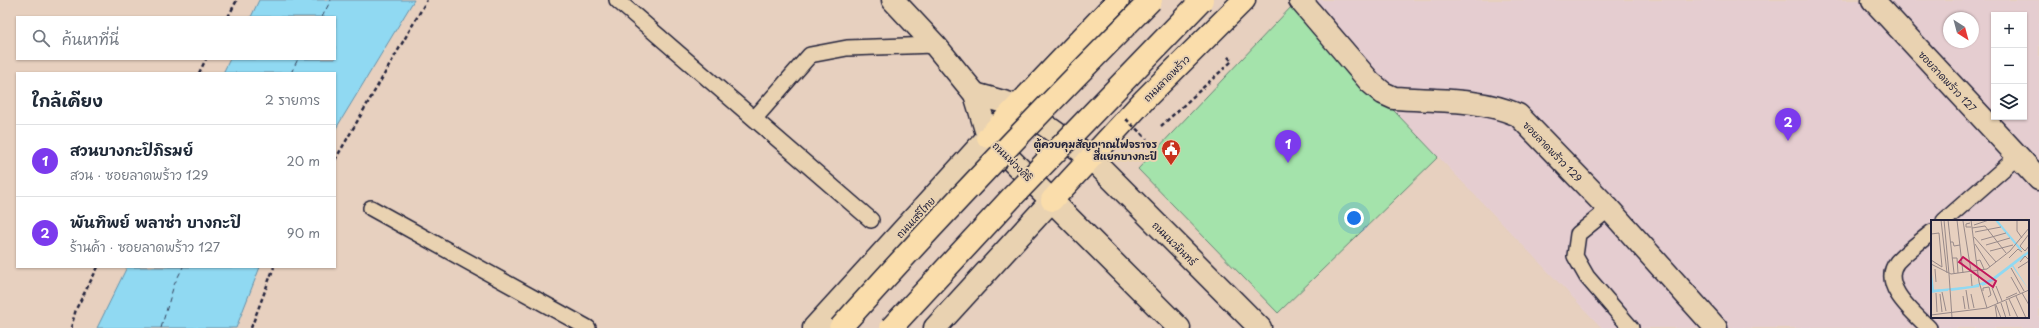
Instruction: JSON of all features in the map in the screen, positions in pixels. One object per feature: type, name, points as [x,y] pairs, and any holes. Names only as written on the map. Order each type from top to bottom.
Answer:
[{"type":"main road","name":"ถนนพ่วงศิริ","points":[[893,0],[936,45],[975,94],[988,137],[1052,200]]},
{"type":"main road","points":[[1018,106],[1118,0]]},
{"type":"main road","points":[[840,328],[997,159],[1151,0]]},
{"type":"main road","points":[[890,328],[1028,180],[1202,0]]},
{"type":"main road","name":"ถนนลาดพร้าว","points":[[1090,157],[1244,0]]},
{"type":"main road","name":"ซอยลาดพร้าว 129","points":[[1300,0],[1370,82],[1383,93],[1394,98],[1477,103],[1501,107],[1518,115],[1609,209],[1716,328]]},
{"type":"main road","name":"ซอยลาดพร้าว 127","points":[[1873,0],[2039,179]]},
{"type":"main road","points":[[935,328],[1090,157],[1018,106],[975,94]]},
{"type":"main road","name":"ถนนเสรีไทย","points":[[814,328],[1018,106]]},
{"type":"main road","name":"ถนนนวมินทร์","points":[[1090,157],[1260,328]]},
{"type":"main road","points":[[1052,200],[1179,328]]},
{"type":"lane","points":[[617,0],[871,220]]},
{"type":"lane","points":[[755,118],[810,55],[847,48],[936,45]]},
{"type":"lane","points":[[1945,220],[2018,156]]},
{"type":"lane","points":[[371,208],[588,328]]},
{"type":"lane","points":[[1609,209],[1578,234],[1575,256],[1587,277],[1631,328]]},
{"type":"lane","points":[[1929,328],[1895,292],[1892,272],[1897,263],[1931,233]]},
{"type":"path","points":[[229,16],[237,0]]},
{"type":"path","points":[[336,158],[427,0]]},
{"type":"path","points":[[200,72],[206,60]]},
{"type":"path","points":[[1158,129],[1232,61]]},
{"type":"path","points":[[1147,139],[1153,134]]},
{"type":"path","points":[[71,328],[76,309],[97,268]]},
{"type":"path","points":[[251,328],[274,268]]},
{"type":"shaded area","points":[[1299,0],[2039,0],[2039,328],[1602,328],[1293,5]]},
{"type":"green space","points":[[1293,5],[1438,157],[1278,313],[1138,169]]},
{"type":"water","points":[[259,0],[414,0],[336,128],[336,72],[224,72],[230,60],[336,60],[336,16],[251,16]]},
{"type":"water","points":[[127,268],[260,268],[236,328],[97,328]]},
{"type":"ferry route","points":[[323,16],[331,0]]},
{"type":"ferry route","points":[[292,72],[298,60]]},
{"type":"ferry route","points":[[161,328],[174,285],[182,268]]},
{"type":"place","name":"พันทิพย์ พลาซ่า บางกะปิ","points":[[1788,141]]},
{"type":"place","name":"สวนบางกะปิภิรมย์","points":[[1288,163]]},
{"type":"place","name":"ตู้ควบคุมสัญญาณไฟจราจร สี่แยกบางกะปิ","points":[[1171,166]]}]
